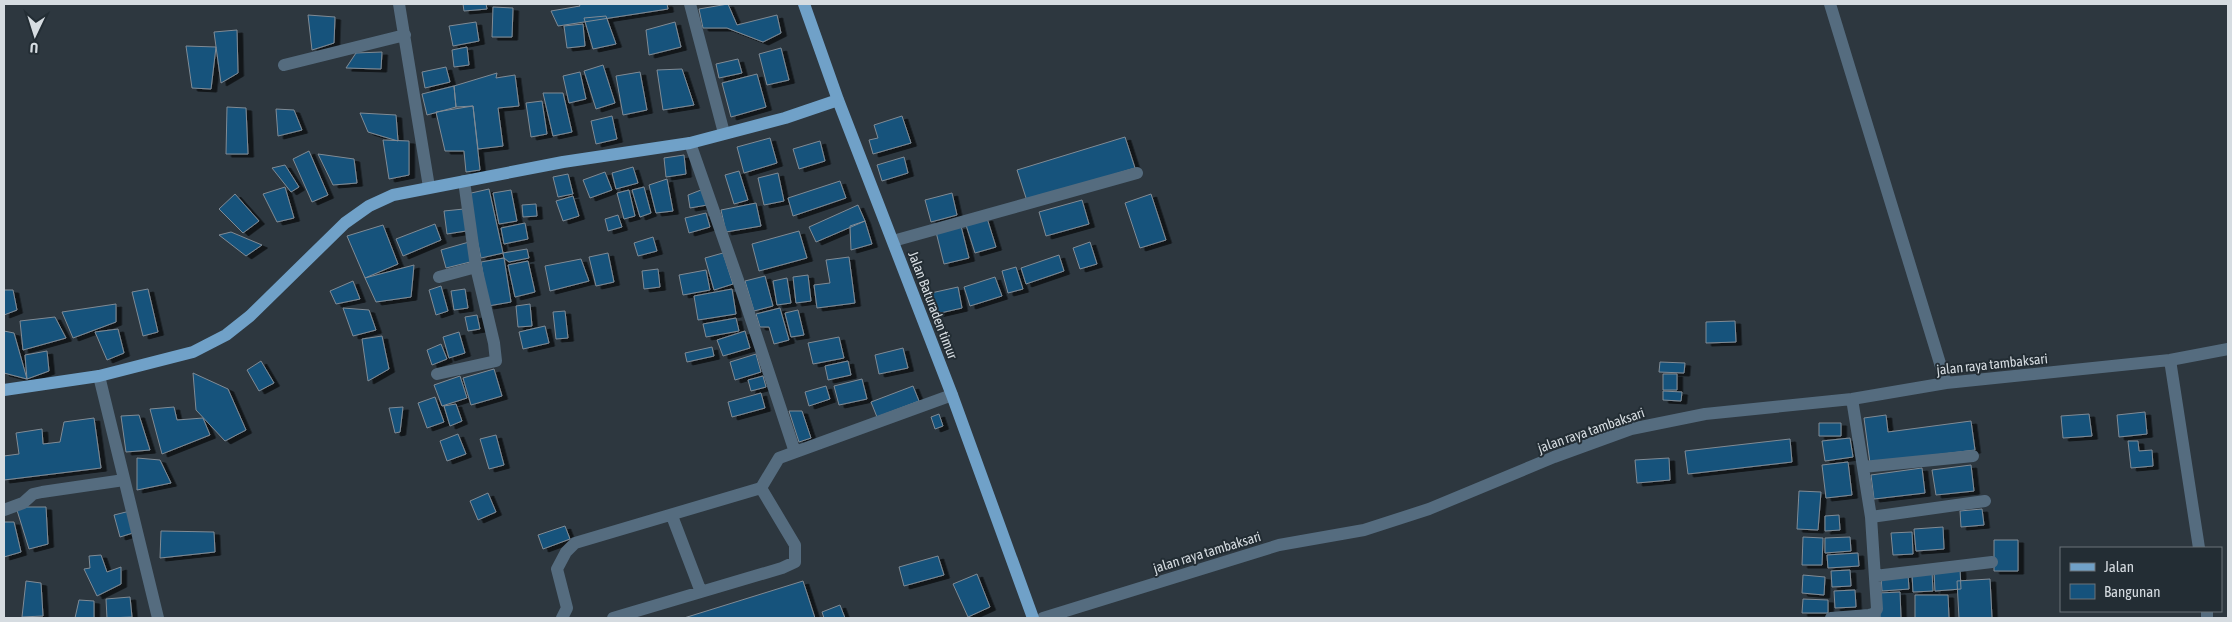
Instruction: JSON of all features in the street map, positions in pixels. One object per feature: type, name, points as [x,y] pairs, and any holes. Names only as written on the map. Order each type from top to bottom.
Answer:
[{"type":"main road","name":"Jalan Baturaden timur","points":[[804,4],[838,100],[952,395],[1034,618]]},
{"type":"main road","points":[[4,390],[99,376],[193,352],[226,335],[250,316],[345,223],[369,206],[393,195],[563,162],[690,143],[785,118],[838,100]]},
{"type":"street","points":[[399,4],[429,187]]},
{"type":"street","points":[[690,4],[724,133]]},
{"type":"street","points":[[1830,4],[1946,384]]},
{"type":"street","points":[[284,65],[405,36]]},
{"type":"street","points":[[690,143],[740,283],[795,452]]},
{"type":"street","points":[[892,241],[1137,173]]},
{"type":"street","points":[[436,374],[496,361],[494,343],[476,267],[464,181]]},
{"type":"street","points":[[439,277],[476,267]]},
{"type":"street","name":"jalan raya tambaksari","points":[[1043,618],[1279,545],[1364,530],[1411,515],[1630,429],[1705,414],[1852,399],[1946,384],[2170,360],[2228,350]]},
{"type":"street","points":[[2170,360],[2199,547]]},
{"type":"street","points":[[99,376],[158,618]]},
{"type":"street","points":[[562,618],[567,608],[557,569],[566,552],[575,543],[762,488],[779,458],[952,395]]},
{"type":"street","points":[[1832,618],[1874,614],[1877,609],[1871,517],[1852,399]]},
{"type":"street","points":[[1863,467],[1973,456]]},
{"type":"street","points":[[4,510],[23,503],[33,494],[124,480]]},
{"type":"street","points":[[613,618],[795,562],[795,545],[762,488]]},
{"type":"street","points":[[1871,517],[1985,501]]},
{"type":"street","points":[[672,516],[701,592]]},
{"type":"street","points":[[1875,576],[1992,562]]},
{"type":"building","points":[[463,4],[486,4],[487,9],[464,11]]},
{"type":"building","points":[[579,4],[667,4],[668,9],[558,26],[551,11],[580,6]]},
{"type":"building","points":[[728,4],[737,25],[777,15],[781,33],[763,42],[727,28],[703,28],[699,9]]},
{"type":"building","points":[[493,7],[513,8],[512,37],[492,37]]},
{"type":"building","points":[[308,15],[335,17],[334,43],[312,50]]},
{"type":"building","points":[[606,16],[616,44],[593,49],[584,18]]},
{"type":"building","points":[[476,22],[479,41],[453,46],[449,26]]},
{"type":"building","points":[[675,22],[681,47],[649,55],[646,30]]},
{"type":"building","points":[[583,24],[585,46],[567,48],[564,26]]},
{"type":"building","points":[[237,30],[238,73],[221,83],[214,32]]},
{"type":"building","points":[[186,46],[216,47],[211,89],[192,88]]},
{"type":"building","points":[[467,47],[469,65],[454,67],[452,50]]},
{"type":"building","points":[[781,48],[789,80],[767,85],[759,54]]},
{"type":"building","points":[[382,52],[381,69],[346,68],[356,53]]},
{"type":"building","points":[[738,59],[742,73],[719,78],[716,64]]},
{"type":"building","points":[[603,65],[615,103],[596,109],[584,71]]},
{"type":"building","points":[[446,67],[450,82],[425,88],[422,72]]},
{"type":"building","points":[[682,69],[694,105],[663,110],[657,70]]},
{"type":"building","points":[[580,72],[586,99],[569,103],[563,76]]},
{"type":"building","points":[[640,72],[647,110],[623,115],[616,76]]},
{"type":"building","points":[[497,73],[496,78],[515,75],[519,106],[498,108],[503,146],[478,149],[473,106],[456,107],[454,86]]},
{"type":"building","points":[[757,74],[766,107],[731,117],[722,83]]},
{"type":"building","points":[[454,86],[456,107],[427,115],[422,94]]},
{"type":"building","points":[[543,93],[563,93],[572,132],[553,136]]},
{"type":"building","points":[[542,101],[547,134],[531,137],[526,103]]},
{"type":"building","points":[[473,106],[480,170],[466,172],[464,151],[445,151],[436,112]]},
{"type":"building","points":[[227,107],[246,108],[248,154],[226,154]]},
{"type":"building","points":[[276,109],[294,110],[302,130],[278,136]]},
{"type":"building","points":[[360,113],[396,115],[398,141],[368,132]]},
{"type":"building","points":[[612,116],[617,139],[596,144],[591,121]]},
{"type":"building","points":[[902,116],[911,143],[873,154],[869,140],[878,138],[874,125]]},
{"type":"building","points":[[1125,137],[1135,168],[1027,201],[1017,170]]},
{"type":"building","points":[[770,138],[777,163],[744,173],[737,147]]},
{"type":"building","points":[[383,140],[409,141],[409,175],[389,179]]},
{"type":"building","points":[[820,141],[825,161],[799,169],[793,149]]},
{"type":"building","points":[[309,151],[328,195],[312,202],[293,159]]},
{"type":"building","points":[[318,154],[354,159],[357,183],[333,185]]},
{"type":"building","points":[[684,155],[686,174],[666,177],[664,158]]},
{"type":"building","points":[[904,157],[908,173],[882,181],[877,165]]},
{"type":"building","points":[[285,165],[299,187],[291,192],[272,168]]},
{"type":"building","points":[[633,167],[638,183],[616,189],[612,173]]},
{"type":"building","points":[[739,171],[748,200],[734,204],[725,175]]},
{"type":"building","points":[[605,172],[612,190],[590,198],[583,180]]},
{"type":"building","points":[[778,173],[784,201],[764,205],[758,178]]},
{"type":"building","points":[[568,174],[573,194],[558,197],[553,177]]},
{"type":"building","points":[[667,179],[673,211],[656,213],[649,185]]},
{"type":"building","points":[[840,181],[846,198],[793,216],[788,198]]},
{"type":"building","points":[[285,187],[294,218],[277,222],[263,194]]},
{"type":"building","points":[[644,187],[651,213],[640,217],[632,190]]},
{"type":"building","points":[[489,189],[503,253],[481,258],[467,194]]},
{"type":"building","points":[[511,190],[517,221],[499,224],[493,193]]},
{"type":"building","points":[[629,190],[635,216],[624,219],[617,193]]},
{"type":"building","points":[[701,190],[707,205],[690,208],[688,195]]},
{"type":"building","points":[[952,193],[957,215],[931,222],[925,200]]},
{"type":"building","points":[[235,194],[259,221],[243,233],[219,209]]},
{"type":"building","points":[[1151,194],[1166,240],[1140,248],[1125,203]]},
{"type":"building","points":[[573,196],[579,216],[563,221],[556,201]]},
{"type":"building","points":[[1082,200],[1089,224],[1046,236],[1039,212]]},
{"type":"building","points":[[756,203],[761,226],[726,232],[721,210]]},
{"type":"building","points":[[536,204],[537,216],[523,217],[522,205]]},
{"type":"building","points":[[858,205],[865,221],[816,242],[809,227]]},
{"type":"building","points":[[464,209],[466,231],[447,234],[444,211]]},
{"type":"building","points":[[706,213],[710,227],[689,233],[685,218]]},
{"type":"building","points":[[618,215],[622,227],[608,231],[605,219]]},
{"type":"building","points":[[987,218],[996,247],[975,253],[966,225]]},
{"type":"building","points":[[865,221],[872,244],[851,250],[850,226]]},
{"type":"building","points":[[525,223],[528,239],[504,244],[501,228]]},
{"type":"building","points":[[435,224],[441,240],[403,256],[396,239]]},
{"type":"building","points":[[383,225],[398,264],[365,278],[347,236]]},
{"type":"building","points":[[961,226],[969,258],[944,264],[936,232]]},
{"type":"building","points":[[799,231],[807,258],[759,271],[752,244]]},
{"type":"building","points":[[231,232],[262,245],[246,256],[219,235]]},
{"type":"building","points":[[653,237],[657,251],[638,256],[634,243]]},
{"type":"building","points":[[469,242],[474,261],[446,268],[441,250]]},
{"type":"building","points":[[1090,242],[1097,264],[1080,269],[1073,248]]},
{"type":"building","points":[[527,249],[529,258],[509,262],[504,258],[503,253]]},
{"type":"building","points":[[608,253],[614,282],[596,286],[589,257]]},
{"type":"building","points":[[723,253],[733,284],[714,290],[705,258]]},
{"type":"building","points":[[1059,255],[1064,271],[1026,284],[1021,268]]},
{"type":"building","points":[[849,257],[855,303],[817,308],[814,285],[830,283],[826,260]]},
{"type":"building","points":[[504,258],[511,302],[488,306],[481,262]]},
{"type":"building","points":[[581,259],[589,281],[550,291],[545,266]]},
{"type":"building","points":[[528,261],[535,292],[515,297],[508,265]]},
{"type":"building","points":[[414,265],[411,297],[376,302],[365,278]]},
{"type":"building","points":[[1016,267],[1023,289],[1008,293],[1002,271]]},
{"type":"building","points":[[658,269],[660,287],[644,289],[642,271]]},
{"type":"building","points":[[706,270],[710,290],[683,295],[679,275]]},
{"type":"building","points":[[808,275],[811,301],[796,303],[793,277]]},
{"type":"building","points":[[765,276],[773,306],[754,311],[745,281]]},
{"type":"building","points":[[995,277],[1002,296],[970,306],[964,287]]},
{"type":"building","points":[[787,278],[791,303],[777,305],[773,281]]},
{"type":"building","points":[[353,281],[360,299],[336,304],[330,291]]},
{"type":"building","points":[[441,286],[448,311],[436,315],[429,290]]},
{"type":"building","points":[[958,287],[962,308],[936,314],[931,293]]},
{"type":"building","points":[[148,289],[158,332],[143,336],[132,292]]},
{"type":"building","points":[[465,289],[468,308],[454,310],[451,291]]},
{"type":"building","points":[[732,289],[736,314],[698,320],[694,296]]},
{"type":"building","points":[[4,290],[13,290],[17,310],[4,315]]},
{"type":"building","points":[[116,304],[116,322],[73,338],[62,312]]},
{"type":"building","points":[[530,304],[532,326],[518,327],[516,306]]},
{"type":"building","points":[[343,308],[369,310],[376,330],[353,336]]},
{"type":"building","points":[[780,308],[789,340],[774,344],[769,327],[760,327],[756,314]]},
{"type":"building","points":[[798,310],[804,335],[791,337],[785,313]]},
{"type":"building","points":[[565,311],[568,338],[556,339],[553,312]]},
{"type":"building","points":[[477,315],[480,329],[468,331],[465,317]]},
{"type":"building","points":[[55,317],[66,338],[23,350],[20,321]]},
{"type":"building","points":[[736,318],[739,331],[706,337],[703,324]]},
{"type":"building","points":[[1735,321],[1736,342],[1706,343],[1706,322]]},
{"type":"building","points":[[545,326],[549,343],[523,349],[519,332]]},
{"type":"building","points":[[118,329],[124,353],[107,360],[95,332]]},
{"type":"building","points":[[4,331],[14,333],[27,379],[4,373]]},
{"type":"building","points":[[745,331],[750,348],[723,356],[717,340]]},
{"type":"building","points":[[459,332],[465,353],[449,358],[443,337]]},
{"type":"building","points":[[382,336],[389,369],[368,381],[362,339]]},
{"type":"building","points":[[839,337],[844,358],[813,364],[808,343]]},
{"type":"building","points":[[441,344],[447,359],[432,365],[427,350]]},
{"type":"building","points":[[712,347],[714,356],[687,362],[685,353]]},
{"type":"building","points":[[903,348],[908,368],[879,374],[875,355]]},
{"type":"building","points":[[47,351],[49,371],[27,379],[25,355]]},
{"type":"building","points":[[756,354],[761,372],[735,380],[730,362]]},
{"type":"building","points":[[261,361],[274,383],[259,391],[247,370]]},
{"type":"building","points":[[848,361],[851,375],[828,380],[825,366]]},
{"type":"building","points":[[1660,362],[1685,363],[1684,373],[1659,372]]},
{"type":"building","points":[[494,369],[502,396],[471,405],[463,378]]},
{"type":"building","points":[[193,373],[228,389],[246,430],[225,441],[196,410]]},
{"type":"building","points":[[1663,374],[1677,374],[1677,390],[1663,390]]},
{"type":"building","points":[[460,376],[467,398],[442,406],[434,385]]},
{"type":"building","points":[[763,376],[766,387],[751,391],[748,380]]},
{"type":"building","points":[[862,379],[867,399],[839,405],[834,386]]},
{"type":"building","points":[[826,386],[830,399],[809,406],[805,392]]},
{"type":"building","points":[[913,386],[919,401],[877,417],[871,402]]},
{"type":"building","points":[[1663,391],[1682,392],[1681,401],[1663,400]]},
{"type":"building","points":[[761,393],[765,408],[732,417],[728,402]]},
{"type":"building","points":[[435,397],[444,422],[427,428],[418,403]]},
{"type":"building","points":[[456,404],[462,421],[450,426],[444,406]]},
{"type":"building","points":[[174,407],[177,420],[203,418],[210,435],[162,454],[150,409]]},
{"type":"building","points":[[403,407],[400,432],[395,433],[389,408]]},
{"type":"building","points":[[789,411],[802,411],[811,438],[799,442]]},
{"type":"building","points":[[2145,412],[2147,434],[2119,437],[2117,415]]},
{"type":"building","points":[[939,414],[943,426],[935,429],[931,417]]},
{"type":"building","points":[[2089,414],[2092,436],[2063,438],[2061,416]]},
{"type":"building","points":[[139,415],[150,450],[126,452],[121,416]]},
{"type":"building","points":[[1886,415],[1888,432],[1971,421],[1975,450],[1870,463],[1864,418]]},
{"type":"building","points":[[94,418],[101,468],[4,480],[4,456],[19,454],[16,433],[42,429],[43,444],[60,442],[64,422]]},
{"type":"building","points":[[1819,423],[1841,423],[1841,436],[1819,436]]},
{"type":"building","points":[[458,434],[466,454],[447,461],[440,441]]},
{"type":"building","points":[[496,435],[504,465],[489,469],[480,439]]},
{"type":"building","points":[[1850,438],[1853,457],[1825,461],[1822,441]]},
{"type":"building","points":[[1790,439],[1792,462],[1688,474],[1685,451]]},
{"type":"building","points":[[2128,441],[2138,441],[2139,451],[2152,450],[2153,466],[2131,468]]},
{"type":"building","points":[[137,458],[160,460],[171,483],[137,490]]},
{"type":"building","points":[[1669,458],[1670,480],[1637,483],[1635,460]]},
{"type":"building","points":[[1848,462],[1852,495],[1826,498],[1822,465]]},
{"type":"building","points":[[1971,465],[1974,491],[1936,495],[1932,470]]},
{"type":"building","points":[[1922,468],[1925,493],[1874,499],[1871,475]]},
{"type":"building","points":[[1799,491],[1821,492],[1818,530],[1797,529]]},
{"type":"building","points":[[488,493],[496,512],[478,520],[470,501]]},
{"type":"building","points":[[16,507],[46,507],[48,544],[29,549]]},
{"type":"building","points":[[1982,509],[1984,525],[1961,527],[1960,511]]},
{"type":"building","points":[[130,511],[136,532],[120,537],[114,515]]},
{"type":"building","points":[[1839,515],[1840,530],[1825,531],[1825,516]]},
{"type":"building","points":[[4,522],[14,522],[21,552],[4,557]]},
{"type":"building","points":[[565,526],[570,539],[543,549],[538,535]]},
{"type":"building","points":[[1943,527],[1944,549],[1916,551],[1914,529]]},
{"type":"building","points":[[161,531],[214,532],[215,552],[160,558]]},
{"type":"building","points":[[1912,532],[1913,554],[1893,555],[1891,533]]},
{"type":"building","points":[[1803,537],[1823,538],[1822,565],[1802,565]]},
{"type":"building","points":[[1850,537],[1851,551],[1825,553],[1825,538]]},
{"type":"building","points":[[1994,540],[2018,540],[2018,571],[1994,571]]},
{"type":"building","points":[[1858,553],[1859,566],[1828,568],[1827,555]]},
{"type":"building","points":[[101,555],[107,572],[121,567],[121,584],[97,596],[84,569],[90,568],[89,556]]},
{"type":"building","points":[[938,556],[944,575],[904,586],[899,567]]},
{"type":"building","points":[[1960,569],[1961,589],[1935,591],[1934,571]]},
{"type":"building","points":[[1850,570],[1851,586],[1832,587],[1831,571]]},
{"type":"building","points":[[1932,572],[1933,591],[1913,592],[1912,574]]},
{"type":"building","points":[[977,574],[990,607],[968,617],[953,584]]},
{"type":"building","points":[[1908,574],[1909,589],[1882,591],[1881,576]]},
{"type":"building","points":[[1803,575],[1825,577],[1824,595],[1802,593]]},
{"type":"building","points":[[1990,579],[1992,618],[1959,618],[1957,581]]},
{"type":"building","points":[[26,581],[41,583],[43,616],[22,617]]},
{"type":"building","points":[[803,581],[815,618],[684,618]]},
{"type":"building","points":[[1855,590],[1856,607],[1835,608],[1834,591]]},
{"type":"building","points":[[1900,592],[1901,618],[1880,618],[1879,593]]},
{"type":"building","points":[[1915,595],[1948,595],[1949,618],[1915,618]]},
{"type":"building","points":[[130,597],[132,617],[107,618],[106,599]]},
{"type":"building","points":[[1803,599],[1828,600],[1828,613],[1802,613]]},
{"type":"building","points":[[79,600],[94,601],[94,618],[75,618]]},
{"type":"building","points":[[840,605],[845,618],[824,618],[822,612]]}]
